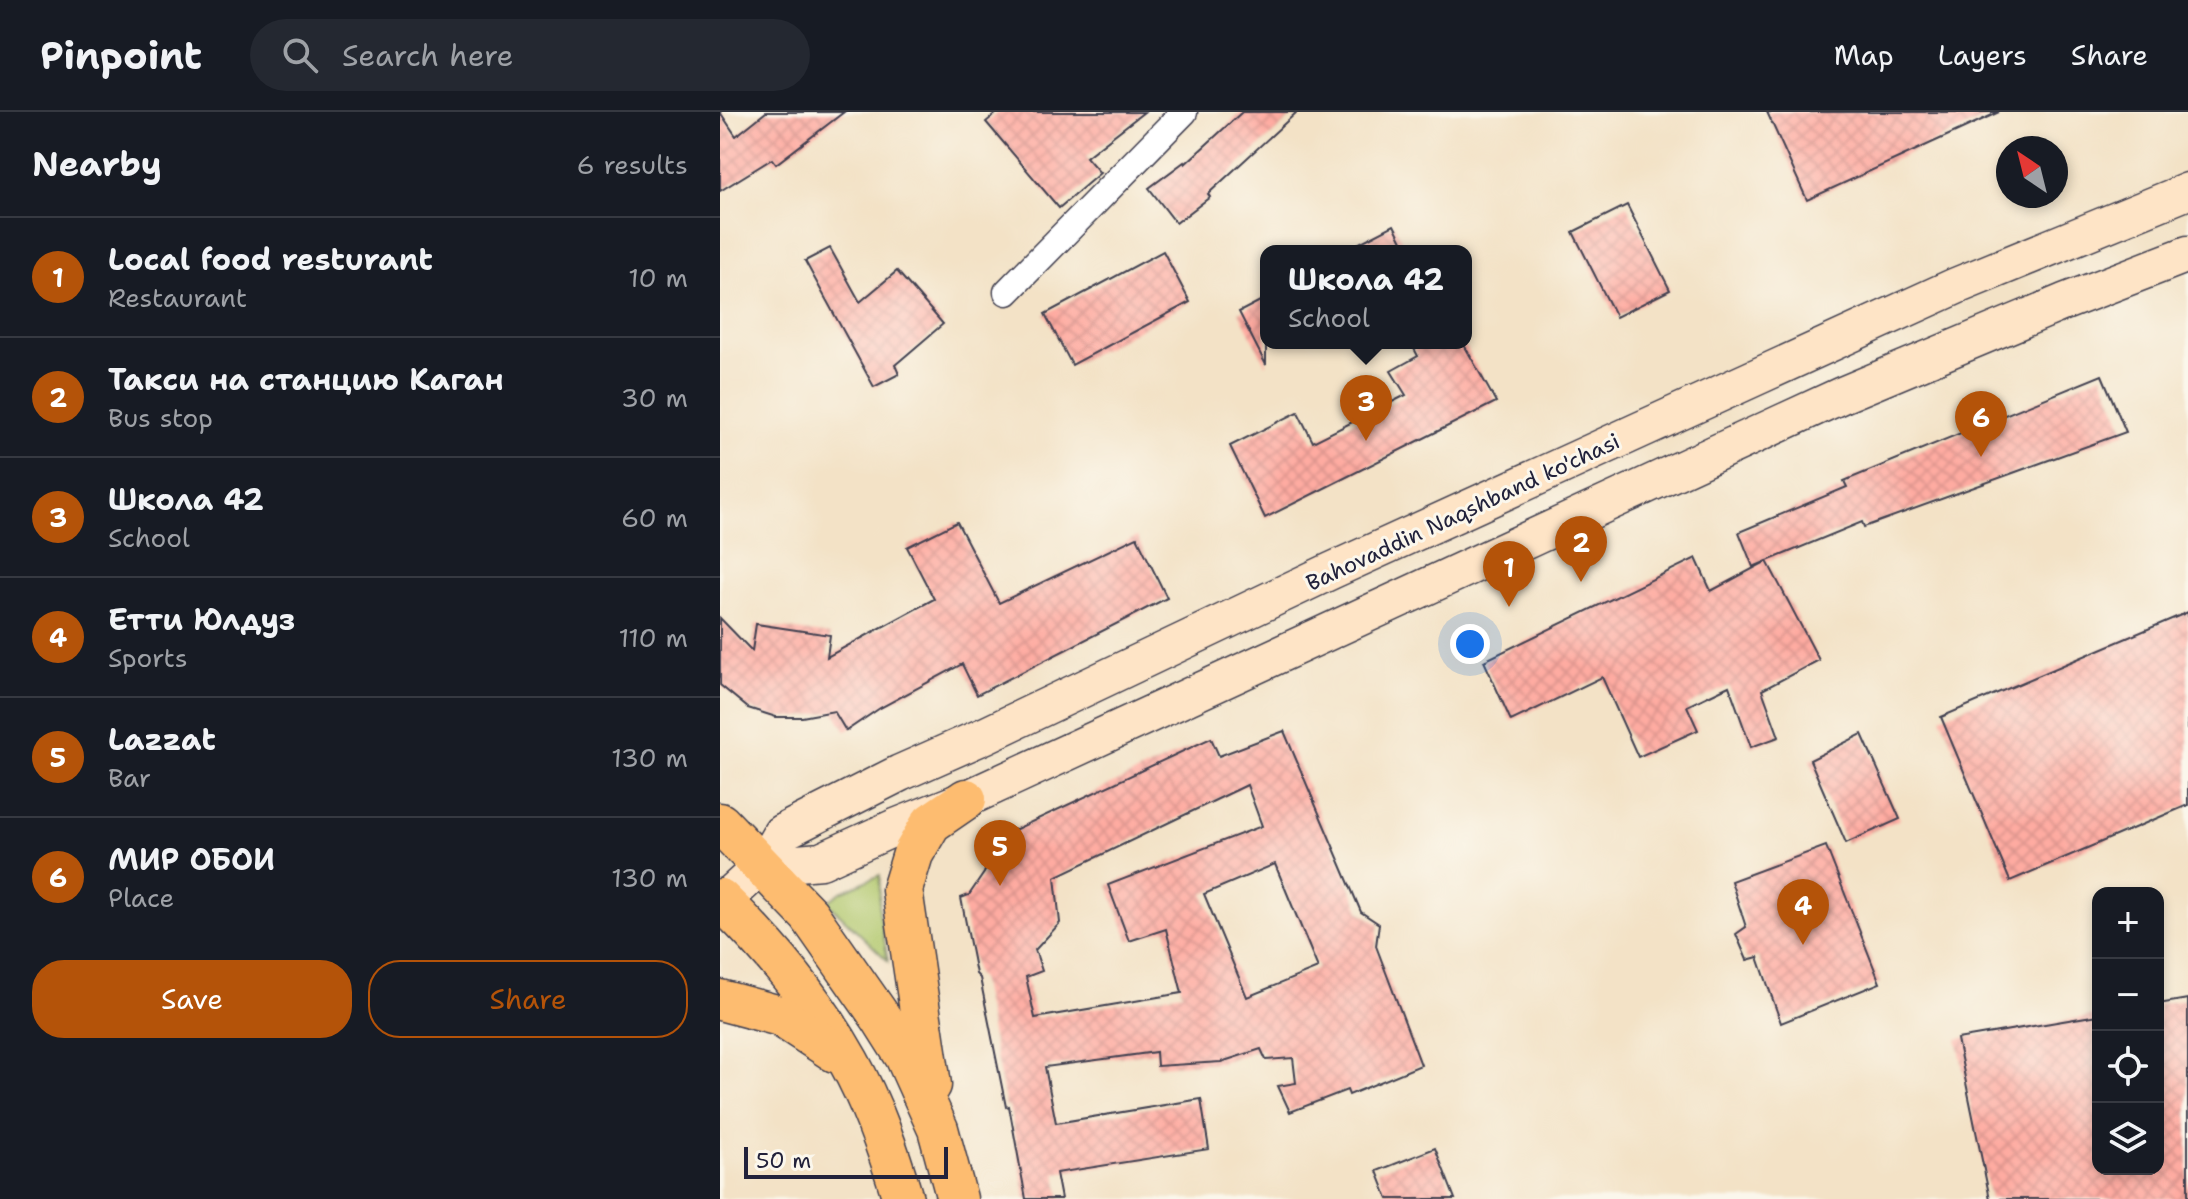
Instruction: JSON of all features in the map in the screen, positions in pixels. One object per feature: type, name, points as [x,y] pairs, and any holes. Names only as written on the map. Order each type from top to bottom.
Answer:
[{"type":"main road","name":"Bahovaddin Naqshband ko'chasi","points":[[721,901],[762,866],[781,833],[900,773],[1317,578],[1956,286],[2188,191]]},
{"type":"main road","points":[[762,866],[821,861],[966,799],[1842,395],[2188,254]]},
{"type":"main road","points":[[957,1199],[938,1129],[902,890],[913,854],[931,823],[966,799]]},
{"type":"main road","points":[[720,823],[809,915],[905,1056],[938,1129]]},
{"type":"main road","points":[[721,901],[761,940],[803,991],[849,1062],[878,1124],[903,1199]]},
{"type":"main road","points":[[720,1000],[780,1016],[849,1062]]},
{"type":"street","points":[[1007,292],[1184,112]]},
{"type":"green space","points":[[880,875],[879,911],[888,961],[827,902],[841,892]]},
{"type":"building","points":[[720,112],[736,136],[766,112],[844,112],[776,164],[772,159],[720,191]]},
{"type":"building","points":[[998,112],[1144,112],[1086,157],[1100,173],[1059,208],[986,122]]},
{"type":"building","points":[[1242,112],[1297,112],[1208,194],[1210,197],[1176,223],[1149,188],[1185,164]]},
{"type":"building","points":[[1767,112],[1999,112],[1807,200]]},
{"type":"building","points":[[1627,205],[1670,290],[1616,317],[1573,232]]},
{"type":"building","points":[[1394,225],[1404,245],[1356,245]]},
{"type":"building","points":[[830,248],[860,302],[897,271],[943,324],[895,365],[899,374],[874,387],[805,261]]},
{"type":"building","points":[[1163,251],[1190,302],[1072,365],[1045,314]]},
{"type":"building","points":[[1260,301],[1260,349],[1266,349],[1266,365],[1239,312]]},
{"type":"building","points":[[1414,349],[1466,349],[1496,402],[1265,518],[1230,446],[1298,412],[1313,442],[1406,395],[1391,371],[1418,356]]},
{"type":"building","points":[[2102,375],[2126,432],[1864,527],[1862,522],[1753,567],[1739,532],[1847,487],[1844,481]]},
{"type":"building","points":[[957,522],[999,603],[1137,537],[1167,598],[977,695],[962,664],[880,708],[846,731],[834,711],[802,717],[776,717],[748,708],[720,685],[720,618],[752,651],[756,624],[830,635],[827,657],[934,599],[907,547]]},
{"type":"building","points":[[1696,558],[1711,591],[1767,561],[1819,660],[1762,690],[1779,737],[1751,747],[1729,686],[1687,706],[1698,730],[1638,757],[1602,677],[1511,721],[1484,661]]},
{"type":"building","points":[[2188,612],[2188,805],[2010,881],[1941,717]]},
{"type":"building","points":[[1284,731],[1361,912],[1379,924],[1376,946],[1421,1065],[1349,1095],[1347,1090],[1290,1112],[1278,1086],[1296,1083],[1293,1058],[1266,1060],[1261,1049],[1221,1062],[1157,1066],[1156,1052],[1045,1067],[1056,1123],[1201,1099],[1209,1149],[1056,1173],[1061,1199],[1026,1199],[1009,1106],[1006,1107],[961,898],[969,895],[984,873],[990,856],[999,852],[1014,830],[1211,738],[1219,756]],"holes":[[[1247,785],[1262,826],[1108,885],[1129,941],[1166,929],[1182,993],[1035,1018],[1026,977],[1042,971],[1035,950],[1060,923],[1055,877]],[[1275,864],[1318,968],[1247,997],[1204,894]]]},
{"type":"building","points":[[1862,734],[1900,819],[1846,843],[1810,760]]},
{"type":"building","points":[[1826,846],[1880,983],[1781,1023],[1758,957],[1747,960],[1736,934],[1746,927],[1731,881]]},
{"type":"building","points":[[2188,999],[2188,1199],[1990,1199],[1957,1039],[2092,1016],[2092,1175],[2164,1175],[2164,1003]]},
{"type":"building","points":[[1435,1148],[1455,1199],[1388,1199],[1377,1171]]},
{"type":"place","name":"Школа 42","points":[[1366,441]]},
{"type":"place","name":"МИР ОБОИ","points":[[1981,457]]},
{"type":"place","name":"Такси на станцию Каган","points":[[1581,582]]},
{"type":"place","name":"Local food resturant","points":[[1509,607]]},
{"type":"place","name":"Lazzat","points":[[1000,886]]},
{"type":"place","name":"Етти Юлдуз","points":[[1803,945]]}]
